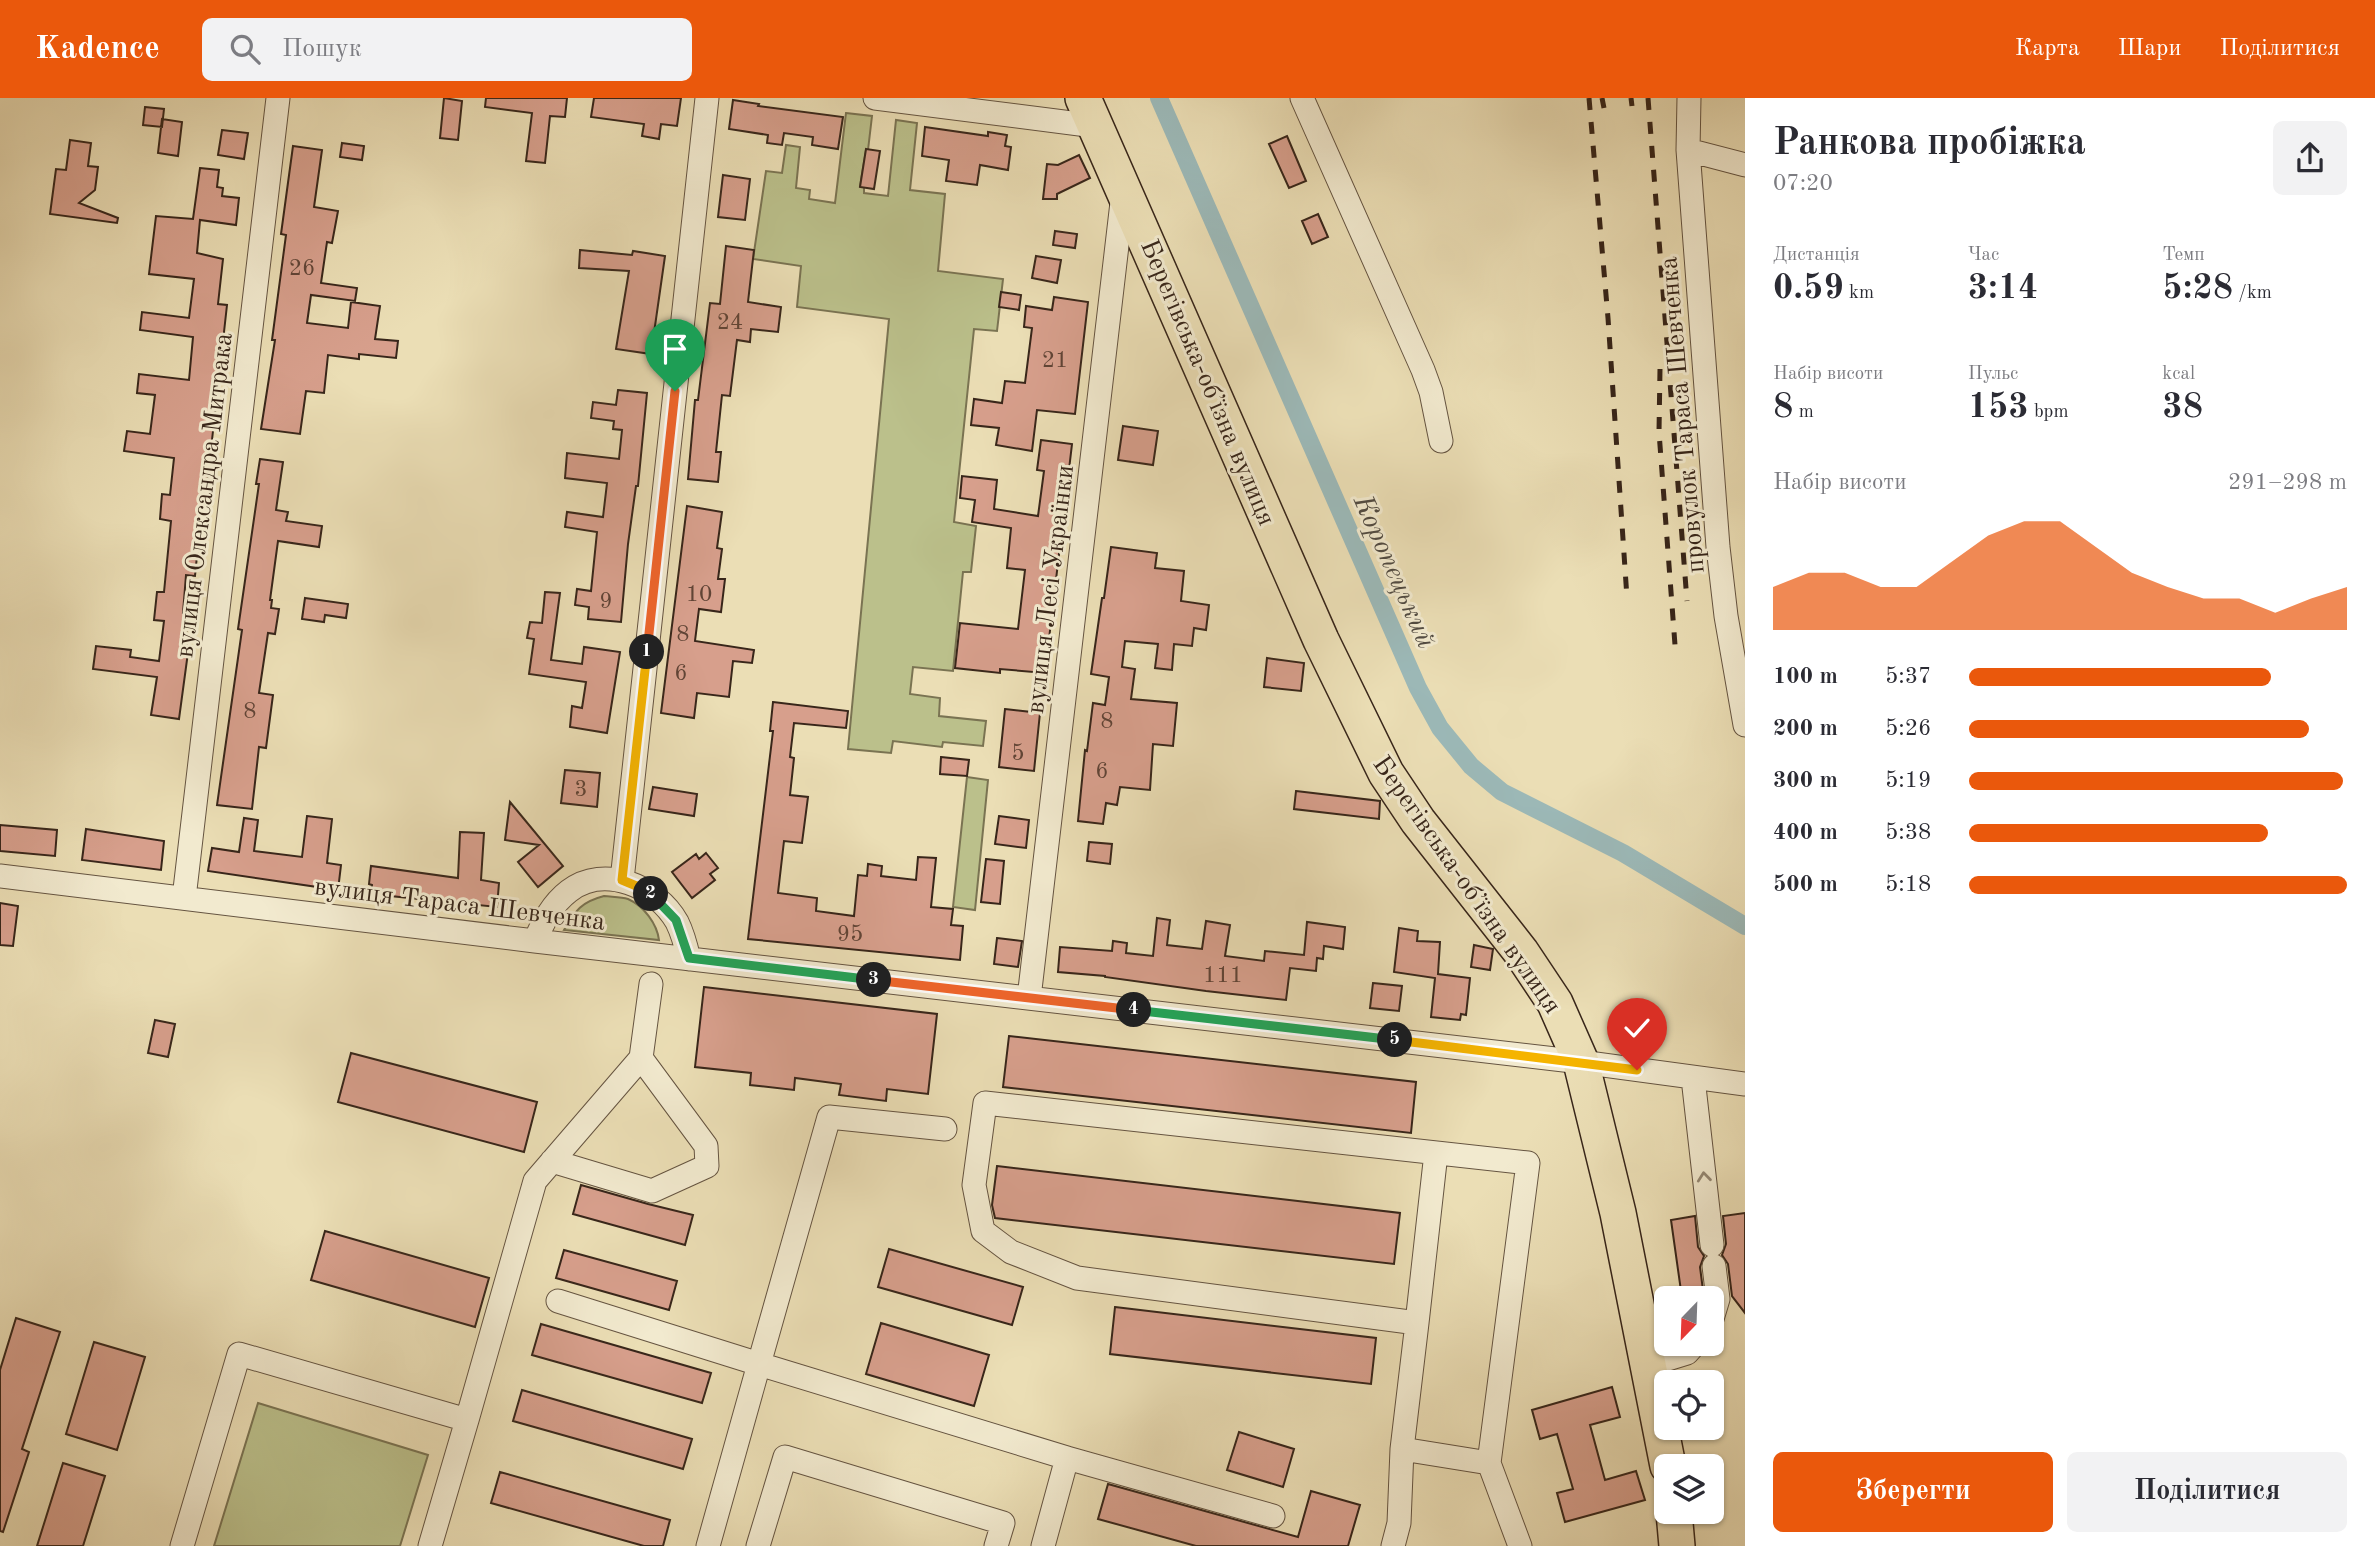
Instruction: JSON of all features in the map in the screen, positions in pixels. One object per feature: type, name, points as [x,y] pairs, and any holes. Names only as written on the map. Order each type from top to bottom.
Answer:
[{"type":"highway","name":"Берегівська-обʼїзна вулиця","points":[[1089,112],[1321,640],[1386,773],[1418,821],[1521,952],[1555,1003],[1581,1062],[1618,1213],[1666,1454]]},
{"type":"highway","points":[[1675,1524],[1678,1546]]},
{"type":"street","name":"вулиця Олександра Митрака","points":[[184,898],[275,98]]},
{"type":"street","points":[[622,880],[708,98]]},
{"type":"street","points":[[875,98],[1089,112]]},
{"type":"street","points":[[1302,98],[1423,370],[1431,392],[1441,441]]},
{"type":"street","name":"провулок Тараса Шевченка","points":[[1689,98],[1688,150],[1718,547],[1726,616],[1745,725]]},
{"type":"street","points":[[1688,150],[1745,164]]},
{"type":"street","name":"вулиця Лесі Українки","points":[[1029,998],[1124,187]]},
{"type":"street","name":"вулиця Тараса Шевченка","points":[[0,876],[1581,1062],[1745,1084]]},
{"type":"street","points":[[536,941],[543,922],[569,891],[584,883],[603,879],[622,880],[646,890],[676,920],[689,958]]},
{"type":"street","points":[[430,1546],[535,1181],[641,1058],[650,985]]},
{"type":"street","points":[[552,1161],[652,1191],[707,1166],[706,1146],[641,1058]]},
{"type":"street","points":[[1693,1078],[1716,1286]]},
{"type":"street","points":[[1417,1323],[1077,1278],[1011,1251],[983,1231],[974,1185],[985,1103],[1528,1163],[1489,1463],[1520,1546]]},
{"type":"street","points":[[708,1546],[830,1117],[945,1129]]},
{"type":"street","points":[[1393,1546],[1399,1523],[1402,1450],[1436,1153]]},
{"type":"street","points":[[558,1301],[1067,1458],[1273,1516]]},
{"type":"street","points":[[182,1546],[239,1354],[467,1420]]},
{"type":"street","points":[[1648,1365],[1677,1356]]},
{"type":"street","points":[[1402,1450],[1489,1463]]},
{"type":"street","points":[[758,1546],[785,1457],[1003,1523],[996,1546]]},
{"type":"street","points":[[1043,1546],[1067,1458]]},
{"type":"green space","points":[[846,113],[872,116],[860,186],[864,187],[864,193],[888,196],[896,120],[917,123],[910,190],[945,194],[938,271],[1003,279],[997,331],[974,329],[954,522],[976,526],[971,572],[963,572],[953,671],[913,667],[910,694],[940,698],[939,716],[986,721],[983,746],[943,742],[942,747],[893,741],[891,753],[848,749],[889,319],[797,307],[801,266],[753,259],[766,171],[782,173],[786,145],[800,147],[796,188],[810,190],[809,199],[835,203]]},
{"type":"green space","points":[[967,777],[988,780],[975,910],[953,907]]},
{"type":"green space","points":[[604,896],[628,899],[639,906],[653,922],[659,940],[564,930],[580,908]]},
{"type":"green space","points":[[258,1403],[428,1455],[400,1546],[214,1546]]},
{"type":"building","points":[[444,98],[462,101],[458,140],[440,138]]},
{"type":"building","points":[[486,98],[567,98],[565,117],[550,116],[545,163],[526,161],[532,113],[485,107]]},
{"type":"building","points":[[594,98],[681,98],[677,126],[661,124],[659,139],[642,136],[644,124],[591,117]]},
{"type":"building","points":[[733,100],[759,104],[758,106],[843,117],[838,149],[812,145],[813,137],[784,133],[782,145],[767,143],[768,135],[729,129]]},
{"type":"building","points":[[145,107],[164,109],[162,127],[143,125]]},
{"type":"building","points":[[162,119],[182,122],[178,156],[158,153]]},
{"type":"building","points":[[925,127],[988,136],[988,132],[1007,135],[1005,146],[1011,147],[1008,170],[980,165],[977,185],[946,181],[949,160],[922,156]]},
{"type":"building","points":[[222,130],[248,133],[244,159],[218,155]]},
{"type":"building","points":[[1287,136],[1306,181],[1289,188],[1269,144]]},
{"type":"building","points":[[70,140],[91,143],[88,166],[98,167],[95,190],[79,203],[118,218],[117,223],[50,214],[56,169],[66,170]]},
{"type":"building","points":[[342,143],[364,146],[362,160],[340,157]]},
{"type":"building","points":[[293,146],[322,150],[314,207],[338,211],[332,243],[327,242],[321,283],[357,288],[355,301],[311,295],[307,323],[348,328],[351,302],[380,306],[375,339],[398,341],[396,358],[359,354],[359,359],[328,355],[324,393],[306,391],[300,434],[261,429],[275,340],[272,340],[286,235],[281,234]]},
{"type":"building","points":[[866,149],[880,151],[874,189],[860,187]]},
{"type":"building","points":[[1079,155],[1090,178],[1057,194],[1057,199],[1043,199],[1047,164],[1058,165]]},
{"type":"building","points":[[200,168],[219,170],[217,187],[223,188],[222,196],[239,198],[236,225],[200,220],[197,253],[223,259],[218,304],[227,305],[195,576],[186,575],[183,613],[188,613],[185,645],[189,645],[179,719],[151,715],[157,677],[93,669],[96,646],[131,650],[130,657],[159,661],[164,621],[154,620],[157,592],[164,592],[171,521],[160,519],[162,494],[170,495],[174,458],[124,451],[127,431],[150,434],[155,395],[137,393],[139,374],[189,380],[193,337],[140,330],[142,312],[189,318],[194,279],[149,274],[156,216],[193,219]]},
{"type":"building","points":[[723,175],[750,179],[745,220],[718,217]]},
{"type":"building","points":[[1318,214],[1328,237],[1312,244],[1302,221]]},
{"type":"building","points":[[1055,231],[1077,234],[1075,248],[1053,245]]},
{"type":"building","points":[[726,246],[754,250],[748,302],[781,307],[778,332],[751,329],[750,342],[737,340],[730,396],[722,395],[716,452],[721,452],[718,482],[688,479],[695,400],[698,400],[710,303],[720,304]]},
{"type":"building","points":[[580,250],[632,255],[633,251],[665,256],[651,354],[616,349],[629,271],[579,268]]},
{"type":"building","points":[[1036,256],[1061,260],[1057,283],[1032,278]]},
{"type":"building","points":[[1001,292],[1021,295],[1019,310],[999,307]]},
{"type":"building","points":[[1054,297],[1088,302],[1075,414],[1037,410],[1032,451],[996,445],[999,428],[971,425],[974,399],[1002,403],[1005,381],[1025,383],[1032,328],[1024,327],[1026,306],[1052,310]]},
{"type":"building","points":[[618,390],[647,393],[621,622],[588,619],[589,607],[575,605],[577,589],[591,591],[597,532],[565,527],[567,512],[603,517],[607,483],[565,478],[567,453],[619,459],[622,430],[613,429],[614,421],[591,418],[593,402],[616,405]]},
{"type":"building","points":[[1123,426],[1158,431],[1153,465],[1118,460]]},
{"type":"building","points":[[1041,440],[1072,444],[1045,673],[1000,669],[1000,673],[955,668],[960,623],[1018,629],[1025,570],[1007,568],[1011,528],[972,522],[975,500],[960,498],[962,476],[997,480],[994,509],[1038,516],[1044,471],[1037,470]]},
{"type":"building","points":[[260,459],[283,462],[276,510],[288,512],[286,521],[322,526],[319,547],[278,541],[270,600],[271,608],[279,609],[275,634],[268,633],[259,693],[273,695],[266,748],[259,747],[252,809],[217,805],[242,630],[238,629],[259,484],[256,484]]},
{"type":"building","points":[[687,506],[722,512],[717,548],[722,549],[718,579],[725,579],[721,612],[699,609],[695,641],[754,650],[752,663],[733,661],[729,697],[697,693],[694,718],[661,713]]},
{"type":"building","points":[[1111,547],[1157,553],[1155,568],[1184,571],[1181,601],[1209,605],[1206,630],[1194,628],[1192,646],[1174,644],[1172,670],[1155,668],[1158,644],[1125,641],[1122,667],[1135,669],[1131,699],[1177,703],[1173,746],[1153,744],[1150,790],[1120,787],[1117,805],[1106,803],[1103,824],[1078,821],[1093,703],[1105,705],[1109,677],[1091,674]]},
{"type":"building","points":[[545,592],[560,593],[551,660],[582,664],[584,647],[620,652],[607,733],[570,727],[572,706],[582,708],[586,682],[529,674],[534,639],[527,638],[530,622],[542,623]]},
{"type":"building","points":[[305,598],[348,604],[346,618],[325,615],[324,622],[302,619]]},
{"type":"building","points":[[1267,658],[1304,663],[1301,691],[1264,687]]},
{"type":"building","points":[[773,702],[848,711],[846,728],[794,723],[790,757],[794,758],[790,795],[808,797],[802,843],[784,841],[778,893],[817,898],[816,911],[854,916],[858,875],[867,876],[868,864],[882,866],[881,876],[916,880],[918,857],[936,858],[931,907],[953,909],[951,925],[963,926],[960,960],[748,939],[773,731],[770,731]]},
{"type":"building","points":[[1005,709],[1040,713],[1034,771],[999,767]]},
{"type":"building","points":[[941,757],[969,760],[967,776],[940,774]]},
{"type":"building","points":[[565,770],[600,773],[597,807],[561,803]]},
{"type":"building","points":[[653,787],[697,794],[694,816],[649,809]]},
{"type":"building","points":[[1296,791],[1380,801],[1379,819],[1294,809]]},
{"type":"building","points":[[510,802],[563,866],[538,887],[518,862],[539,845],[505,840]]},
{"type":"building","points":[[307,816],[332,819],[327,863],[341,865],[338,890],[208,871],[212,848],[239,852],[244,818],[258,820],[254,851],[302,857]]},
{"type":"building","points":[[999,816],[1029,820],[1026,848],[995,844]]},
{"type":"building","points":[[0,825],[57,830],[55,856],[0,851]]},
{"type":"building","points":[[86,829],[164,841],[161,870],[82,860]]},
{"type":"building","points":[[460,832],[484,833],[481,880],[499,883],[497,907],[371,894],[371,866],[458,878]]},
{"type":"building","points":[[1089,842],[1112,844],[1110,864],[1087,861]]},
{"type":"building","points":[[706,853],[718,868],[710,874],[715,880],[692,898],[672,872],[696,854],[699,859]]},
{"type":"building","points":[[986,859],[1004,861],[1000,904],[981,902]]},
{"type":"building","points":[[0,903],[18,906],[13,946],[0,945]]},
{"type":"building","points":[[1157,918],[1170,920],[1167,945],[1202,949],[1206,921],[1230,925],[1225,956],[1264,961],[1265,951],[1304,955],[1307,922],[1345,927],[1343,949],[1324,946],[1323,959],[1317,958],[1316,971],[1290,968],[1286,1000],[1058,972],[1060,947],[1112,951],[1113,941],[1127,943],[1126,953],[1153,956]]},
{"type":"building","points":[[1399,928],[1418,931],[1417,941],[1440,942],[1438,974],[1470,978],[1466,1015],[1461,1014],[1460,1020],[1431,1017],[1435,978],[1394,972]]},
{"type":"building","points":[[997,938],[1022,941],[1018,967],[994,964]]},
{"type":"building","points":[[1474,945],[1493,949],[1490,970],[1471,967]]},
{"type":"building","points":[[1373,983],[1402,986],[1399,1011],[1370,1008]]},
{"type":"building","points":[[704,987],[937,1014],[928,1094],[887,1089],[886,1101],[839,1095],[841,1084],[795,1078],[794,1090],[750,1085],[751,1073],[695,1067]]},
{"type":"building","points":[[155,1020],[175,1024],[168,1057],[148,1053]]},
{"type":"building","points":[[1009,1036],[1416,1082],[1411,1133],[1003,1087]]},
{"type":"building","points":[[351,1053],[537,1102],[524,1152],[338,1102]]},
{"type":"building","points":[[997,1166],[1400,1213],[1394,1264],[995,1218],[992,1205]]},
{"type":"building","points":[[581,1185],[693,1215],[685,1245],[573,1214]]},
{"type":"building","points":[[1745,1213],[1745,1313],[1732,1296],[1728,1264],[1722,1255],[1726,1244],[1723,1216]]},
{"type":"building","points":[[1695,1216],[1698,1247],[1704,1256],[1700,1267],[1702,1286],[1680,1286],[1671,1220]]},
{"type":"building","points":[[325,1231],[489,1278],[475,1327],[311,1280]]},
{"type":"building","points":[[889,1249],[1023,1287],[1012,1325],[878,1287]]},
{"type":"building","points":[[564,1250],[677,1281],[669,1310],[556,1278]]},
{"type":"building","points":[[1115,1307],[1376,1338],[1371,1384],[1110,1354]]},
{"type":"building","points":[[16,1318],[60,1332],[22,1449],[29,1452],[3,1532],[0,1531],[0,1370]]},
{"type":"building","points":[[881,1323],[989,1355],[974,1406],[866,1374]]},
{"type":"building","points":[[541,1324],[711,1373],[702,1403],[532,1355]]},
{"type":"building","points":[[94,1342],[145,1357],[117,1450],[66,1434]]},
{"type":"building","points":[[1612,1387],[1620,1417],[1590,1425],[1605,1480],[1636,1471],[1645,1500],[1565,1522],[1557,1493],[1573,1489],[1557,1434],[1540,1439],[1532,1410]]},
{"type":"building","points":[[522,1390],[692,1439],[683,1469],[513,1421]]},
{"type":"building","points":[[1239,1432],[1294,1449],[1283,1487],[1227,1470]]},
{"type":"building","points":[[63,1463],[105,1476],[83,1546],[37,1546]]},
{"type":"building","points":[[500,1472],[670,1520],[663,1546],[644,1546],[491,1503]]},
{"type":"building","points":[[1108,1484],[1298,1537],[1311,1491],[1360,1505],[1348,1546],[1196,1546],[1098,1519]]},
{"type":"waterway","name":"Коропецький","points":[[1159,98],[1418,688],[1440,728],[1471,766],[1502,792],[1623,853],[1745,926]]},
{"type":"railway","points":[[1589,98],[1608,318],[1627,598]]},
{"type":"railway","points":[[1602,98],[1604,108]]},
{"type":"railway","points":[[1631,98],[1632,106]]},
{"type":"railway","points":[[1648,98],[1687,601]]},
{"type":"railway","points":[[1660,369],[1659,432],[1675,645]]},
{"type":"route","points":[[675,391],[622,880],[646,890],[676,920],[689,958],[1637,1070]]}]
